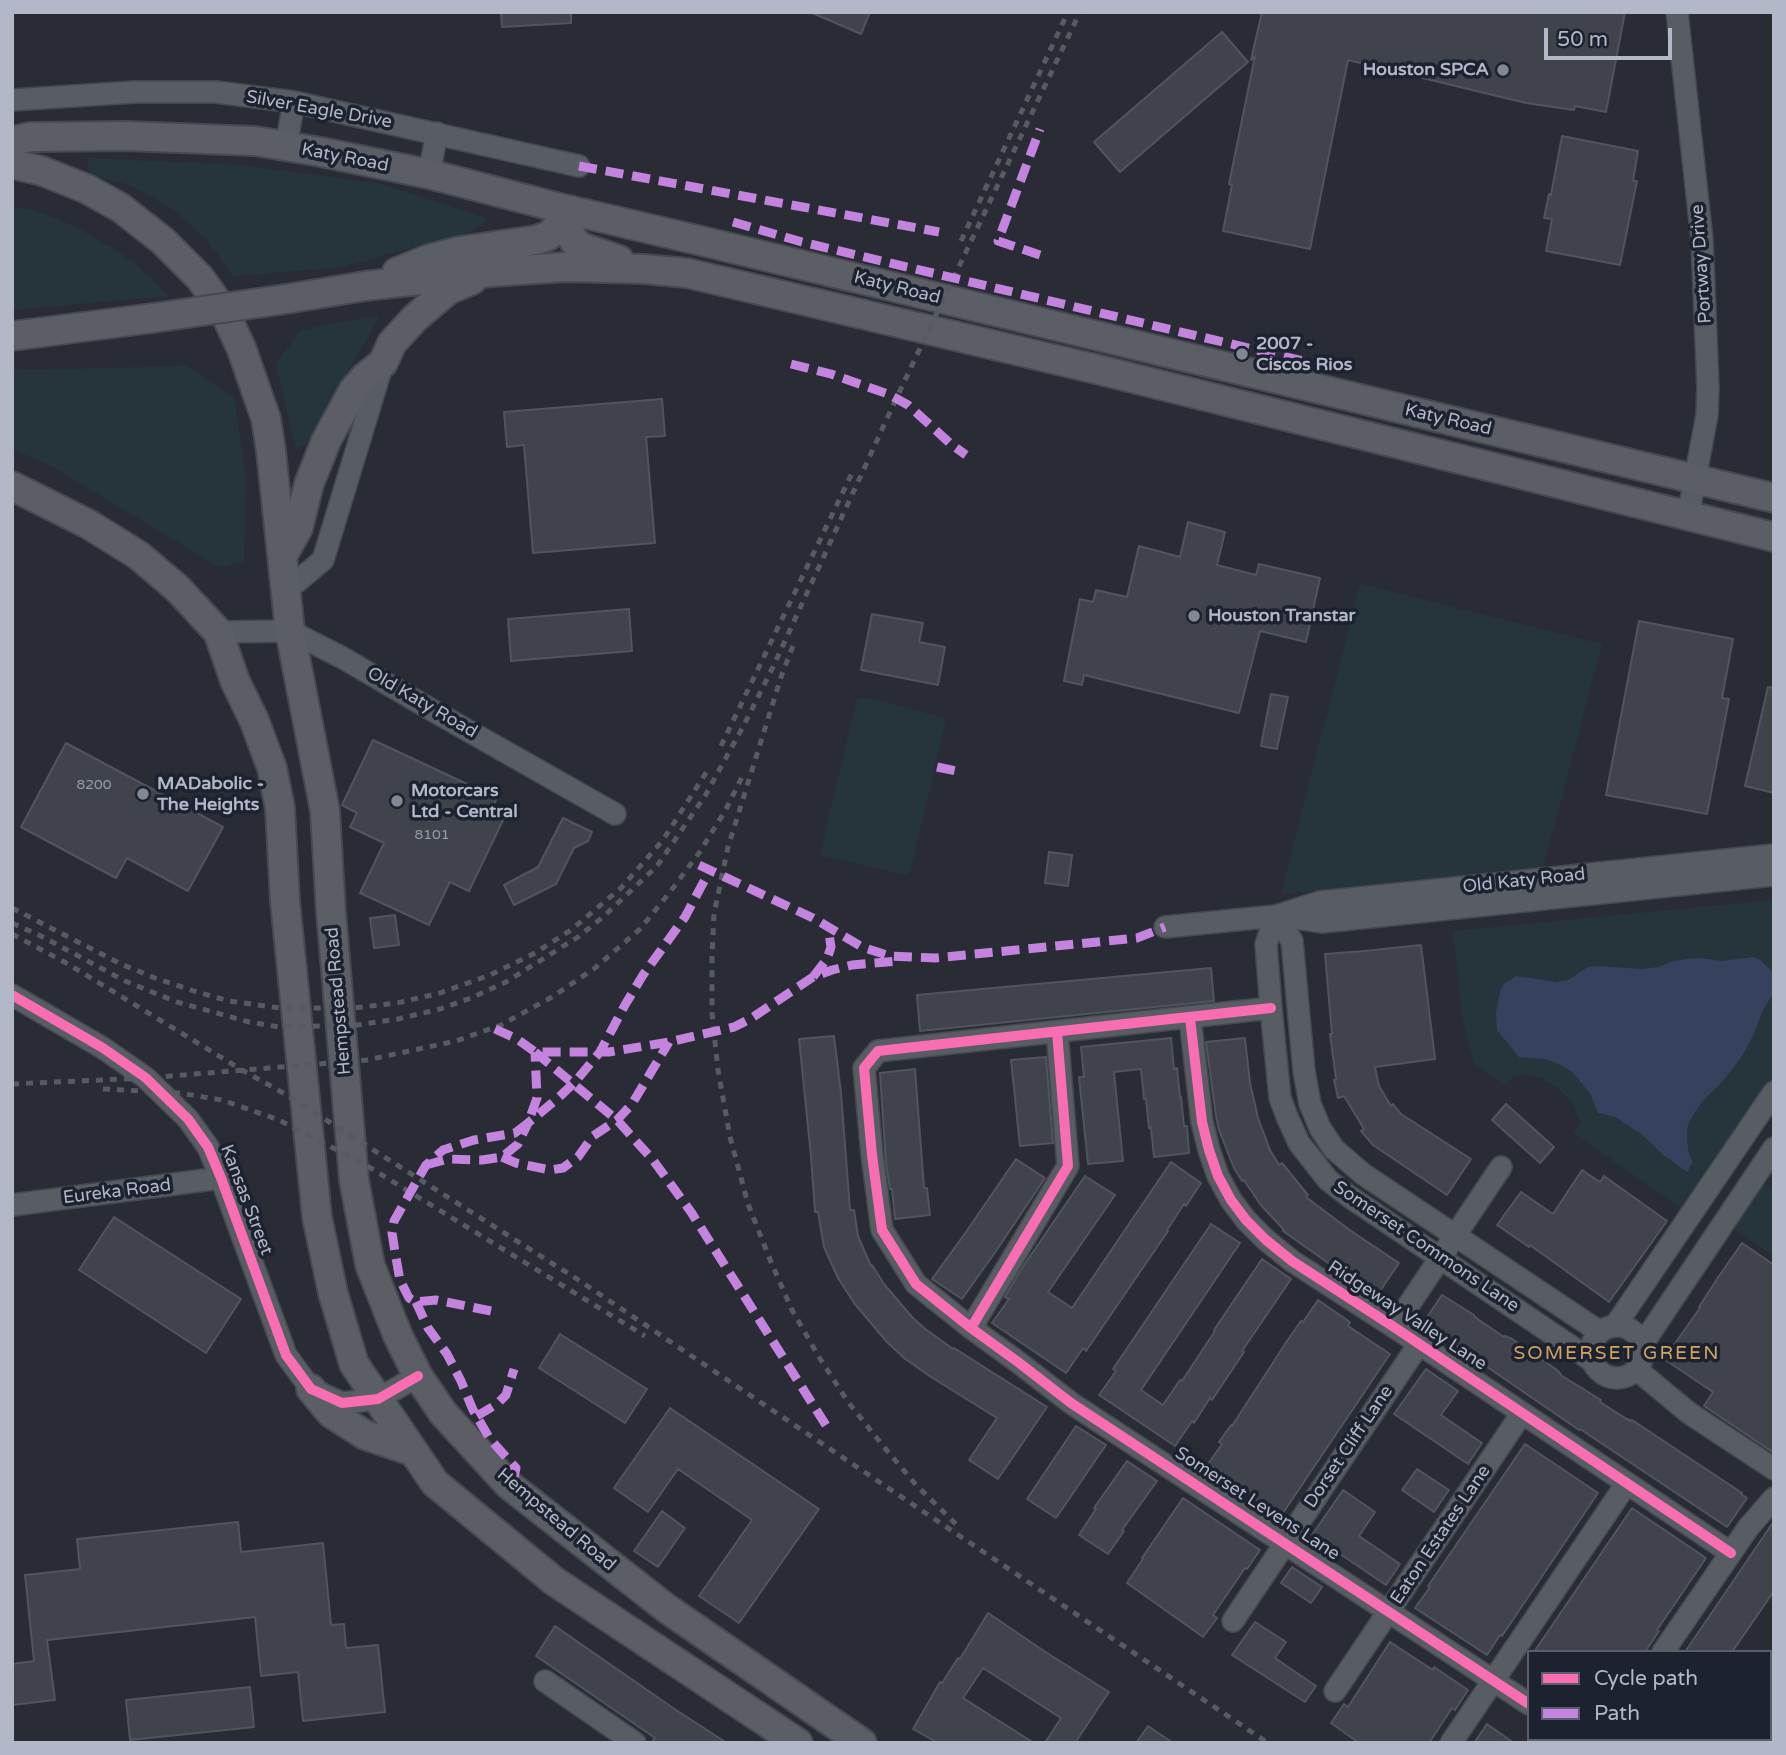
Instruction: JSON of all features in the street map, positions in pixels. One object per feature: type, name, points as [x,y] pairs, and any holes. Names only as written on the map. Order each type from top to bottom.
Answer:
[{"type":"main road","name":"Katy Road","points":[[12,141],[30,137],[127,136],[255,141],[429,174],[570,211],[1774,498]]},
{"type":"main road","name":"Hempstead Road","points":[[12,164],[42,171],[87,189],[121,208],[163,241],[200,278],[225,313],[242,350],[265,419],[271,451],[290,631],[325,811],[354,1180],[370,1265],[397,1336],[418,1376],[443,1413],[509,1485],[666,1608],[862,1743]]},
{"type":"main road","points":[[570,211],[569,232],[581,247],[644,270]]},
{"type":"main road","points":[[365,286],[429,259],[548,236],[570,211]]},
{"type":"main road","name":"Katy Road","points":[[12,336],[365,286],[491,272],[565,267],[687,273],[1100,370],[1774,537]]},
{"type":"main road","points":[[283,555],[299,528],[309,484],[331,432],[354,391],[365,377],[383,363],[392,343],[415,318],[448,290],[491,272]]},
{"type":"main road","points":[[1368,438],[1371,402]]},
{"type":"main road","points":[[1617,498],[1624,462]]},
{"type":"main road","points":[[12,486],[88,524],[138,555],[177,588],[209,623],[254,720],[272,768],[280,808],[285,901],[317,1217],[333,1293],[355,1364],[435,1483],[555,1581],[798,1743]]},
{"type":"main road","points":[[311,1389],[331,1413],[365,1435],[412,1451]]},
{"type":"street","name":"Portway Drive","points":[[1677,12],[1702,240],[1708,374],[1707,415],[1688,516]]},
{"type":"street","name":"Silver Eagle Drive","points":[[12,100],[135,92],[216,93],[295,102],[579,166]]},
{"type":"street","points":[[286,146],[295,102]]},
{"type":"street","points":[[429,174],[437,133]]},
{"type":"street","points":[[287,590],[323,560],[383,363]]},
{"type":"street","name":"Old Katy Road","points":[[209,623],[290,631],[343,657],[615,814]]},
{"type":"street","name":"Old Katy Road","points":[[1165,927],[1276,916],[1322,922],[1774,855]]},
{"type":"street","name":"Old Katy Road","points":[[1560,887],[1774,875]]},
{"type":"street","name":"Somerset Commons Lane","points":[[1276,916],[1266,944],[1272,1018],[1280,1098],[1298,1143],[1338,1189],[1591,1360]]},
{"type":"street","name":"Somerset Commons Lane","points":[[1276,916],[1292,941],[1299,1027],[1310,1104],[1320,1128],[1334,1149],[1363,1174],[1455,1235],[1607,1329]]},
{"type":"street","name":"Kansas Street","points":[[12,995],[103,1048],[146,1078],[188,1119],[208,1147],[221,1178],[286,1355],[311,1389]]},
{"type":"street","name":"Somerset Levens Lane","points":[[1272,1018],[1190,1017],[878,1051],[864,1068],[882,1230],[916,1284],[1071,1403],[1527,1703]]},
{"type":"street","name":"Ridgeway Valley Lane","points":[[1190,1017],[1202,1122],[1209,1150],[1231,1200],[1266,1240],[1283,1254],[1731,1553]]},
{"type":"street","points":[[1272,1018],[1299,1027]]},
{"type":"street","points":[[971,1328],[1068,1166],[1057,1032]]},
{"type":"street","points":[[1774,1092],[1607,1329],[1591,1345],[1591,1360],[1600,1372],[1613,1378],[1628,1376],[1636,1369],[1642,1359],[1642,1345],[1774,1148]]},
{"type":"street","points":[[1394,1326],[1501,1167]]},
{"type":"street","name":"Eureka Road","points":[[12,1205],[221,1178]]},
{"type":"street","points":[[1715,1178],[1742,1196]]},
{"type":"street","points":[[1607,1329],[1624,1327],[1632,1331],[1642,1345]]},
{"type":"street","name":"Dorset Cliff Lane","points":[[1233,1621],[1419,1344]]},
{"type":"street","points":[[1636,1369],[1689,1413],[1774,1469]]},
{"type":"street","points":[[311,1389],[342,1403],[377,1399],[418,1376]]},
{"type":"street","name":"Eaton Estates Lane","points":[[1335,1691],[1522,1413]]},
{"type":"street","points":[[1451,1743],[1627,1483]]},
{"type":"street","points":[[1664,1650],[1748,1528],[1774,1498]]},
{"type":"street","points":[[545,1681],[628,1741]]},
{"type":"shaded area","points":[[87,158],[241,165],[381,184],[489,219],[469,232],[343,267],[233,276],[208,241],[176,212],[126,184],[89,174]]},
{"type":"shaded area","points":[[12,207],[31,209],[74,226],[134,263],[169,296],[12,310]]},
{"type":"shaded area","points":[[380,315],[307,444],[296,448],[276,364],[301,330]]},
{"type":"shaded area","points":[[188,366],[234,398],[246,477],[244,561],[220,568],[50,465],[12,449],[12,368],[25,370]]},
{"type":"shaded area","points":[[1360,584],[1602,644],[1543,869],[1281,894]]},
{"type":"shaded area","points":[[864,697],[945,718],[910,872],[906,875],[823,856],[821,850],[857,700]]},
{"type":"shaded area","points":[[1774,900],[1774,1077],[1684,1210],[1573,1133],[1581,1122],[1572,1103],[1558,1088],[1543,1079],[1525,1075],[1514,1076],[1505,1085],[1474,1064],[1463,1020],[1453,931]]},
{"type":"shaded area","points":[[1762,1182],[1774,1190],[1774,1256],[1733,1228]]},
{"type":"water","points":[[1753,957],[1774,973],[1774,992],[1742,1056],[1724,1080],[1703,1100],[1690,1120],[1687,1140],[1693,1162],[1687,1172],[1641,1134],[1615,1117],[1598,1113],[1590,1093],[1573,1073],[1546,1059],[1519,1057],[1497,1030],[1496,1013],[1500,992],[1504,984],[1516,976],[1557,982],[1570,979],[1588,967],[1641,969],[1688,959],[1722,961]]},
{"type":"building","points":[[501,12],[571,12],[571,23],[502,27]]},
{"type":"building","points":[[810,12],[870,12],[861,34]]},
{"type":"building","points":[[1262,12],[1625,12],[1606,112],[1575,106],[1574,110],[1526,103],[1348,60],[1310,249],[1223,231],[1232,185],[1229,184],[1255,56],[1251,60]]},
{"type":"building","points":[[1222,32],[1248,62],[1120,172],[1094,142]]},
{"type":"building","points":[[1562,136],[1638,151],[1633,181],[1637,181],[1620,265],[1546,251],[1552,219],[1544,218]]},
{"type":"building","points":[[662,399],[665,436],[646,437],[655,543],[533,553],[524,445],[507,447],[504,412]]},
{"type":"building","name":"Houston Transtar","points":[[1188,522],[1225,532],[1217,565],[1256,575],[1259,564],[1320,578],[1306,642],[1260,631],[1239,713],[1084,675],[1082,685],[1064,681],[1080,599],[1093,602],[1096,590],[1127,597],[1139,546],[1180,557]]},
{"type":"building","points":[[629,609],[632,651],[511,661],[508,619]]},
{"type":"building","points":[[872,614],[923,623],[919,642],[945,647],[938,685],[861,670]]},
{"type":"building","points":[[1639,621],[1733,639],[1722,698],[1729,699],[1707,814],[1606,795]]},
{"type":"building","points":[[1768,687],[1774,688],[1774,793],[1745,786]]},
{"type":"building","points":[[1271,694],[1288,697],[1277,749],[1261,746]]},
{"type":"building","points":[[373,740],[497,798],[493,806],[507,812],[469,891],[450,882],[429,925],[360,893],[384,843],[350,827],[357,813],[342,805]]},
{"type":"building","points":[[66,743],[223,827],[188,891],[127,858],[116,878],[21,827]]},
{"type":"building","points":[[563,818],[592,832],[588,841],[574,848],[556,884],[514,905],[504,885],[538,867]]},
{"type":"building","points":[[1049,852],[1072,855],[1068,886],[1045,883]]},
{"type":"building","points":[[395,915],[399,945],[374,948],[370,918]]},
{"type":"building","points":[[1421,945],[1435,1059],[1375,1067],[1379,1086],[1391,1106],[1393,1104],[1401,1114],[1471,1159],[1447,1195],[1373,1145],[1361,1131],[1364,1129],[1344,1096],[1338,1098],[1334,1080],[1325,954]]},
{"type":"building","points":[[1211,968],[1214,1001],[920,1031],[917,995]]},
{"type":"building","points":[[834,1036],[850,1210],[854,1210],[858,1236],[871,1266],[924,1328],[1047,1407],[998,1479],[969,1460],[997,1418],[931,1377],[887,1342],[854,1303],[838,1278],[824,1247],[818,1212],[815,1212],[799,1039]]},
{"type":"building","points":[[1171,1038],[1184,1126],[1187,1126],[1189,1153],[1154,1157],[1141,1069],[1114,1072],[1123,1161],[1088,1164],[1079,1077],[1084,1077],[1081,1047]]},
{"type":"building","points":[[1245,1038],[1250,1083],[1258,1118],[1279,1165],[1282,1163],[1308,1195],[1306,1197],[1399,1263],[1376,1297],[1283,1231],[1234,1168],[1219,1130],[1206,1042]]},
{"type":"building","points":[[1046,1057],[1053,1143],[1020,1146],[1011,1060]]},
{"type":"building","points":[[915,1069],[924,1188],[927,1188],[930,1215],[895,1219],[886,1163],[880,1073]]},
{"type":"building","points":[[1506,1104],[1554,1147],[1540,1163],[1492,1120]]},
{"type":"building","points":[[1016,1159],[1045,1178],[962,1299],[932,1279]]},
{"type":"building","points":[[1171,1162],[1201,1183],[1186,1206],[1184,1204],[1086,1351],[1083,1348],[1066,1373],[992,1323],[1009,1299],[1005,1297],[1020,1271],[1085,1176],[1115,1195],[1048,1292],[1072,1308]]},
{"type":"building","points":[[1582,1170],[1600,1182],[1604,1176],[1667,1221],[1609,1302],[1530,1245],[1529,1247],[1497,1225],[1521,1192],[1553,1214]]},
{"type":"building","points":[[114,1217],[241,1299],[206,1353],[79,1270]]},
{"type":"building","points":[[1211,1224],[1240,1243],[1141,1390],[1163,1405],[1180,1380],[1182,1381],[1262,1259],[1291,1279],[1212,1400],[1210,1398],[1175,1446],[1099,1395],[1116,1371],[1113,1369]]},
{"type":"building","points":[[1742,1243],[1774,1265],[1774,1453],[1704,1406],[1713,1392],[1664,1359]]},
{"type":"building","points":[[1442,1295],[1504,1337],[1524,1347],[1562,1376],[1601,1400],[1600,1402],[1632,1420],[1742,1493],[1747,1498],[1727,1527],[1423,1323]]},
{"type":"building","points":[[1318,1300],[1350,1322],[1348,1326],[1390,1354],[1281,1516],[1208,1464],[1222,1444],[1219,1442]]},
{"type":"building","points":[[560,1334],[647,1389],[625,1423],[539,1368]]},
{"type":"building","points":[[1426,1369],[1458,1391],[1441,1415],[1482,1443],[1468,1464],[1394,1414]]},
{"type":"building","points":[[670,1408],[819,1509],[739,1623],[699,1596],[752,1520],[678,1469],[648,1512],[614,1488]]},
{"type":"building","points":[[1076,1426],[1106,1445],[1056,1518],[1027,1499]]},
{"type":"building","points":[[1525,1444],[1598,1493],[1487,1655],[1415,1608]]},
{"type":"building","points":[[1127,1461],[1157,1481],[1108,1554],[1079,1535],[1096,1509],[1094,1508]]},
{"type":"building","points":[[1417,1469],[1449,1490],[1434,1512],[1402,1490]]},
{"type":"building","points":[[1343,1490],[1375,1512],[1359,1536],[1400,1564],[1386,1585],[1312,1535]]},
{"type":"building","points":[[1183,1498],[1260,1550],[1213,1615],[1217,1618],[1203,1637],[1127,1583]]},
{"type":"building","points":[[1632,1508],[1706,1558],[1646,1650],[1535,1650]]},
{"type":"building","points":[[662,1511],[685,1528],[658,1567],[634,1551]]},
{"type":"building","points":[[1774,1521],[1774,1591],[1733,1650],[1686,1650]]},
{"type":"building","points":[[238,1522],[241,1552],[323,1543],[331,1625],[344,1624],[346,1648],[378,1645],[385,1712],[303,1721],[298,1672],[261,1676],[255,1617],[47,1640],[55,1700],[12,1705],[12,1664],[34,1661],[25,1575],[80,1569],[77,1539]]},
{"type":"building","points":[[1292,1567],[1322,1587],[1311,1603],[1281,1583]]},
{"type":"building","points":[[988,1613],[1109,1692],[1075,1743],[1045,1743],[1061,1718],[983,1668],[963,1698],[1034,1743],[938,1743],[913,1729],[940,1682],[942,1683],[958,1658],[960,1659]]},
{"type":"building","points":[[1255,1622],[1286,1642],[1275,1658],[1316,1686],[1305,1702],[1232,1655]]},
{"type":"building","points":[[555,1626],[727,1743],[651,1743],[655,1738],[536,1656]]},
{"type":"building","points":[[1390,1642],[1468,1690],[1455,1710],[1452,1708],[1429,1743],[1359,1743],[1331,1723],[1344,1704],[1348,1707]]},
{"type":"building","points":[[250,1687],[254,1727],[130,1740],[126,1700]]},
{"type":"building","points":[[1487,1724],[1514,1743],[1474,1743]]},
{"type":"building","points":[[1148,1726],[1173,1743],[1136,1743]]},
{"type":"railway","points":[[961,241],[1068,12]]},
{"type":"railway","points":[[12,923],[125,981],[177,1002],[249,1022],[279,1027],[357,1025],[440,1009],[506,982],[578,937],[603,917],[657,866],[705,796],[745,723],[1080,12]]},
{"type":"railway","points":[[721,746],[854,469]]},
{"type":"railway","points":[[793,646],[728,847],[714,914],[712,1013],[718,1070],[730,1137],[748,1204],[771,1262],[792,1310],[819,1357],[848,1402],[884,1447],[917,1486],[958,1526]]},
{"type":"railway","points":[[12,908],[121,964],[155,978],[229,1001],[280,1008],[353,1008],[397,1003],[440,993],[490,975],[535,953],[571,930],[621,888],[663,840],[709,768]]},
{"type":"railway","points":[[12,1084],[146,1078],[367,1060],[456,1041],[501,1025],[552,997],[595,968],[640,929],[699,853],[743,775]]},
{"type":"railway","points":[[12,934],[68,964],[285,1094],[577,1279],[1268,1743]]},
{"type":"railway","points":[[103,1089],[179,1093],[222,1100],[279,1120],[364,1164],[645,1336]]},
{"type":"marked path","points":[[1040,129],[998,241],[1040,255]]},
{"type":"marked path","points":[[579,166],[939,232]]},
{"type":"marked path","points":[[733,222],[802,242],[1307,362]]},
{"type":"marked path","points":[[791,364],[831,374],[888,394],[908,405],[966,455]]},
{"type":"marked path","points":[[937,767],[956,771]]},
{"type":"marked path","points":[[699,865],[813,918],[862,947],[890,956],[935,958],[1137,938],[1165,927]]},
{"type":"marked path","points":[[426,1165],[448,1159],[482,1160],[502,1157],[518,1144],[528,1123],[574,1083],[600,1052],[643,975],[685,917],[710,870]]},
{"type":"marked path","points":[[813,977],[827,959],[831,947],[828,927]]},
{"type":"marked path","points":[[495,1029],[517,1039],[535,1052],[609,1052],[669,1042],[734,1027],[813,977],[832,970],[852,965],[897,961]]},
{"type":"marked path","points":[[502,1157],[516,1163],[550,1170],[563,1168],[578,1157],[593,1136],[617,1120],[632,1104],[669,1042]]},
{"type":"marked path","points":[[535,1052],[617,1120],[653,1160],[691,1212],[829,1430]]},
{"type":"marked path","points":[[491,1311],[436,1300],[416,1302],[409,1298],[400,1280],[392,1233],[394,1221],[426,1165],[443,1150],[474,1140],[515,1133],[528,1123],[537,1098],[535,1052]]},
{"type":"marked path","points":[[416,1302],[428,1328],[447,1354],[490,1439],[516,1468],[509,1485]]},
{"type":"marked path","points":[[477,1416],[506,1395],[514,1369]]},
{"type":"cycle path","points":[[12,995],[103,1048],[146,1078],[188,1119],[208,1147],[221,1178],[286,1355],[311,1389],[342,1403],[378,1399],[418,1376]]},
{"type":"cycle path","points":[[1057,1032],[1068,1166],[971,1328],[916,1284],[882,1230],[864,1068],[878,1051],[1271,1008]]},
{"type":"cycle path","points":[[1190,1018],[1202,1122],[1209,1150],[1218,1176],[1231,1200],[1266,1240],[1292,1261],[1731,1553]]},
{"type":"cycle path","points":[[971,1328],[1071,1403],[1527,1703]]},
{"type":"place","name":"Houston SPCA","points":[[1503,70]]},
{"type":"place","name":"2007 - Ciscos Rios","points":[[1242,354]]},
{"type":"place","name":"Houston Transtar","points":[[1194,616]]},
{"type":"place","name":"MADabolic - The Heights","points":[[143,794]]},
{"type":"place","name":"Motorcars Ltd - Central","points":[[397,801]]},
{"type":"district","name":"SOMERSET GREEN","points":[[1617,1354]]}]
